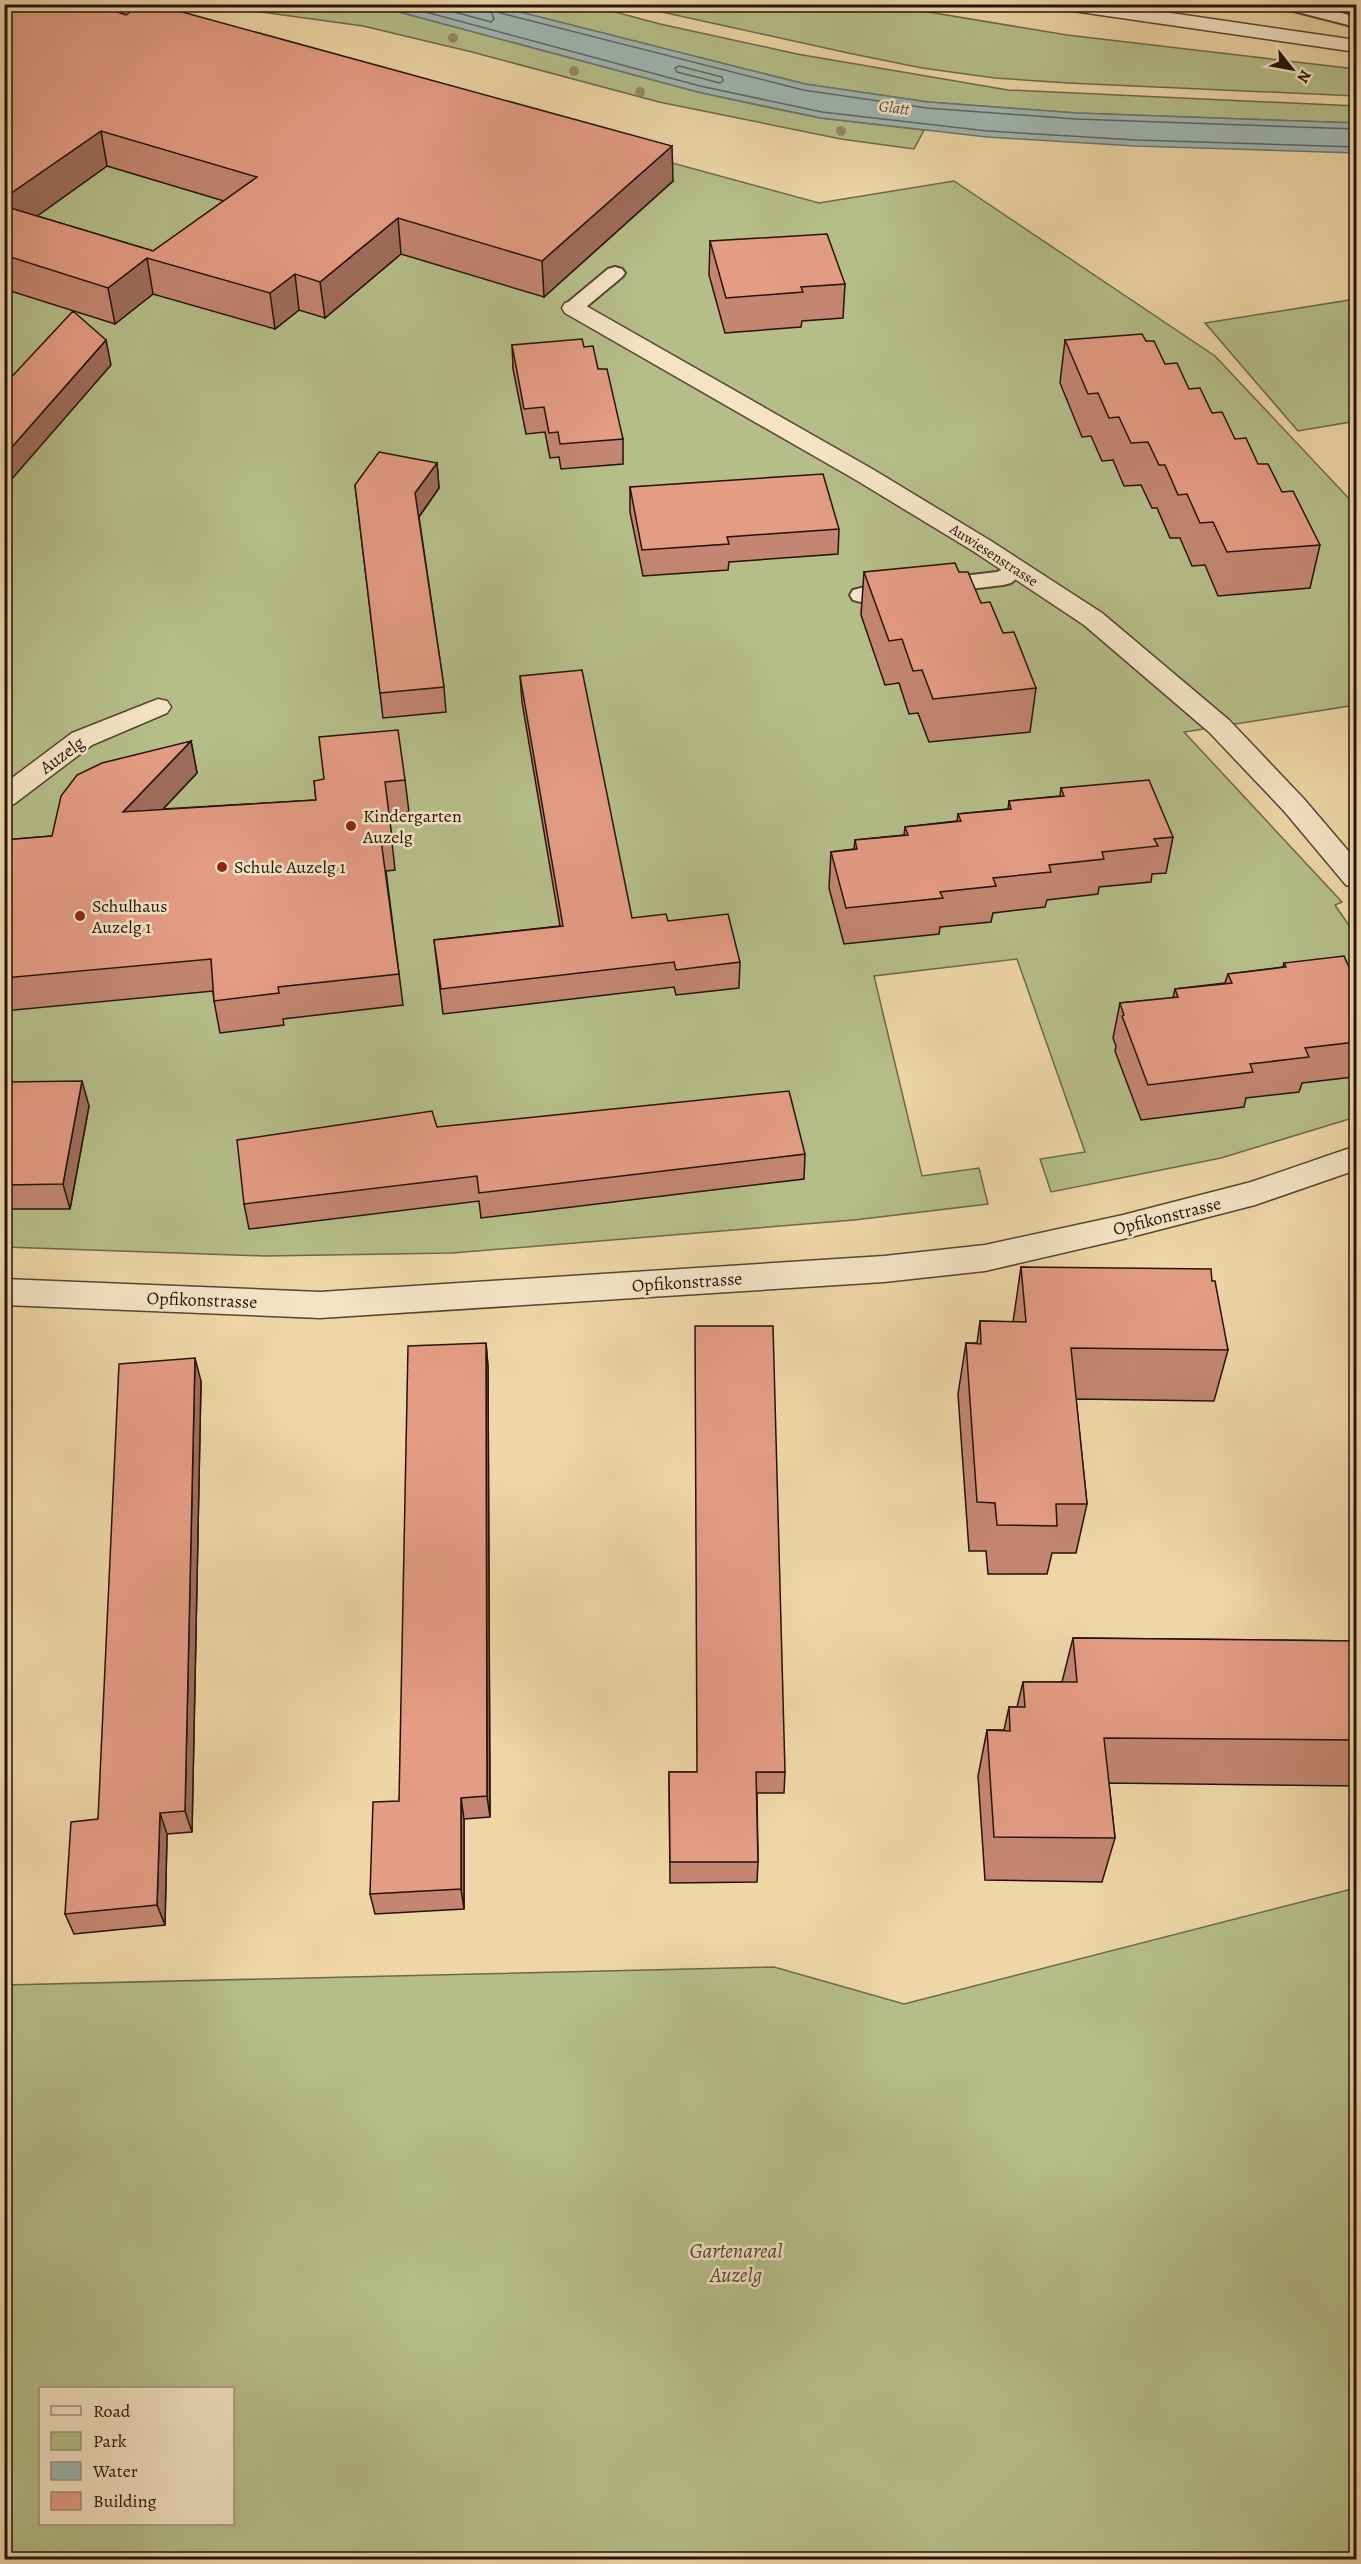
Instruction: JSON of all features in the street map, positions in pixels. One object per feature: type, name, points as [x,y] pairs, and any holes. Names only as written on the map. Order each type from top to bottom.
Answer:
[{"type":"street","points":[[1066,4],[1356,46]]},
{"type":"street","name":"Auwiesenstrasse","points":[[573,308],[865,475],[1093,619],[1219,726],[1294,805],[1356,878]]},
{"type":"street","name":"Auzelg","points":[[4,798],[82,739],[158,707]]},
{"type":"street","name":"Opfikonstrasse","points":[[4,1292],[321,1305],[884,1269],[985,1258],[1112,1230],[1255,1193],[1356,1158]]},
{"type":"lane","points":[[1288,4],[1356,22]]},
{"type":"lane","points":[[573,308],[615,273]]},
{"type":"lane","points":[[861,595],[1003,578],[1017,569]]},
{"type":"green space","points":[[93,5],[819,203],[954,181],[1215,356],[1356,506],[1356,705],[1184,732],[1342,902],[1335,905],[1350,927],[1356,928],[1356,1117],[1221,1158],[1051,1192],[1040,1159],[1085,1152],[1017,959],[874,976],[922,1176],[979,1168],[988,1204],[854,1220],[452,1253],[265,1256],[5,1247],[4,18]]},
{"type":"green space","points":[[211,5],[373,5],[698,92],[821,118],[924,130],[914,149],[841,139],[659,102],[472,52],[363,26]]},
{"type":"green space","points":[[492,5],[589,5],[660,24],[797,54],[1008,90],[1356,106],[1356,123],[1076,113],[928,102],[805,84]]},
{"type":"green space","points":[[630,5],[886,5],[1067,35],[1356,69],[1356,96],[995,78],[922,68]]},
{"type":"green space","points":[[1356,299],[1356,421],[1298,431],[1205,323]]},
{"type":"green space","name":"Gartenareal Auzelg","points":[[1356,1888],[1356,2559],[5,2559],[5,1985],[774,1967],[904,2004]]},
{"type":"water","name":"Glatt","points":[[373,5],[492,5],[805,84],[928,102],[1076,113],[1356,123],[1356,153],[1135,146],[987,137],[821,118],[698,92]]},
{"type":"building","points":[[4,4],[93,4],[126,15],[141,4],[153,4],[672,146],[542,261],[398,218],[320,282],[295,274],[270,293],[147,258],[108,288],[4,255],[4,206],[153,251],[257,177],[101,131],[4,198]]},
{"type":"building","points":[[827,234],[845,284],[801,287],[803,292],[726,298],[710,241]]},
{"type":"building","points":[[73,311],[106,340],[4,456],[4,385]]},
{"type":"building","points":[[1142,334],[1146,341],[1154,341],[1165,364],[1177,363],[1189,389],[1200,388],[1212,413],[1222,412],[1235,439],[1246,438],[1258,464],[1268,464],[1282,492],[1293,491],[1320,545],[1227,552],[1213,522],[1200,523],[1187,494],[1178,495],[1165,465],[1159,465],[1148,442],[1131,443],[1119,417],[1109,418],[1098,393],[1088,394],[1065,340]]},
{"type":"building","points":[[582,339],[584,347],[593,346],[598,369],[607,369],[623,439],[560,444],[558,432],[549,433],[544,407],[524,409],[512,345]]},
{"type":"building","points":[[379,452],[437,463],[415,493],[444,687],[380,693],[355,485]]},
{"type":"building","points":[[823,474],[839,529],[727,537],[729,544],[642,550],[630,487]]},
{"type":"building","points":[[955,563],[959,572],[968,572],[981,603],[990,602],[1003,633],[1014,632],[1036,688],[933,699],[922,670],[913,671],[902,639],[889,641],[864,572]]},
{"type":"building","points":[[582,670],[632,918],[666,914],[668,921],[728,914],[740,962],[676,970],[674,962],[441,989],[434,940],[563,926],[520,676]]},
{"type":"building","name":"Schule Auzelg 1","points":[[398,730],[405,780],[385,782],[392,838],[381,840],[399,974],[278,987],[279,993],[214,1001],[211,959],[4,978],[4,840],[52,836],[61,796],[77,775],[102,763],[191,741],[123,812],[316,800],[314,781],[324,779],[319,737]]},
{"type":"building","points":[[1149,780],[1173,837],[1154,839],[1158,846],[1102,852],[1104,859],[1049,865],[1051,872],[993,878],[996,886],[940,892],[943,898],[846,908],[831,852],[857,849],[855,840],[908,835],[905,827],[961,821],[958,814],[1011,809],[1009,801],[1064,796],[1061,788]]},
{"type":"building","points":[[1344,956],[1356,983],[1356,1042],[1305,1048],[1309,1057],[1250,1064],[1253,1072],[1148,1085],[1122,1016],[1124,1015],[1120,1003],[1178,997],[1175,989],[1232,983],[1228,974],[1286,967],[1284,963]]},
{"type":"building","points":[[82,1081],[63,1184],[4,1185],[4,1082]]},
{"type":"building","points":[[789,1091],[805,1154],[479,1193],[477,1176],[244,1204],[237,1140],[432,1111],[437,1127]]},
{"type":"building","points":[[1021,1267],[1211,1269],[1228,1350],[1071,1348],[1087,1504],[1056,1504],[1057,1526],[997,1525],[995,1503],[977,1502],[966,1343],[981,1344],[980,1321],[1026,1322]]},
{"type":"building","points":[[695,1326],[773,1326],[785,1772],[756,1772],[758,1862],[670,1862],[669,1772],[697,1772]]},
{"type":"building","points":[[486,1343],[487,1796],[461,1798],[461,1889],[370,1894],[373,1802],[399,1801],[408,1346]]},
{"type":"building","points":[[195,1358],[185,1811],[160,1813],[157,1905],[65,1914],[71,1822],[98,1819],[119,1364]]},
{"type":"building","points":[[1073,1638],[1356,1641],[1356,1740],[1104,1738],[1115,1838],[994,1837],[987,1730],[1010,1731],[1009,1707],[1025,1707],[1023,1682],[1077,1682]]},
{"type":"place","name":"Kindergarten Auzelg","points":[[351,826]]},
{"type":"place","name":"Schule Auzelg 1","points":[[222,867]]},
{"type":"place","name":"Schulhaus Auzelg 1","points":[[80,916]]}]
